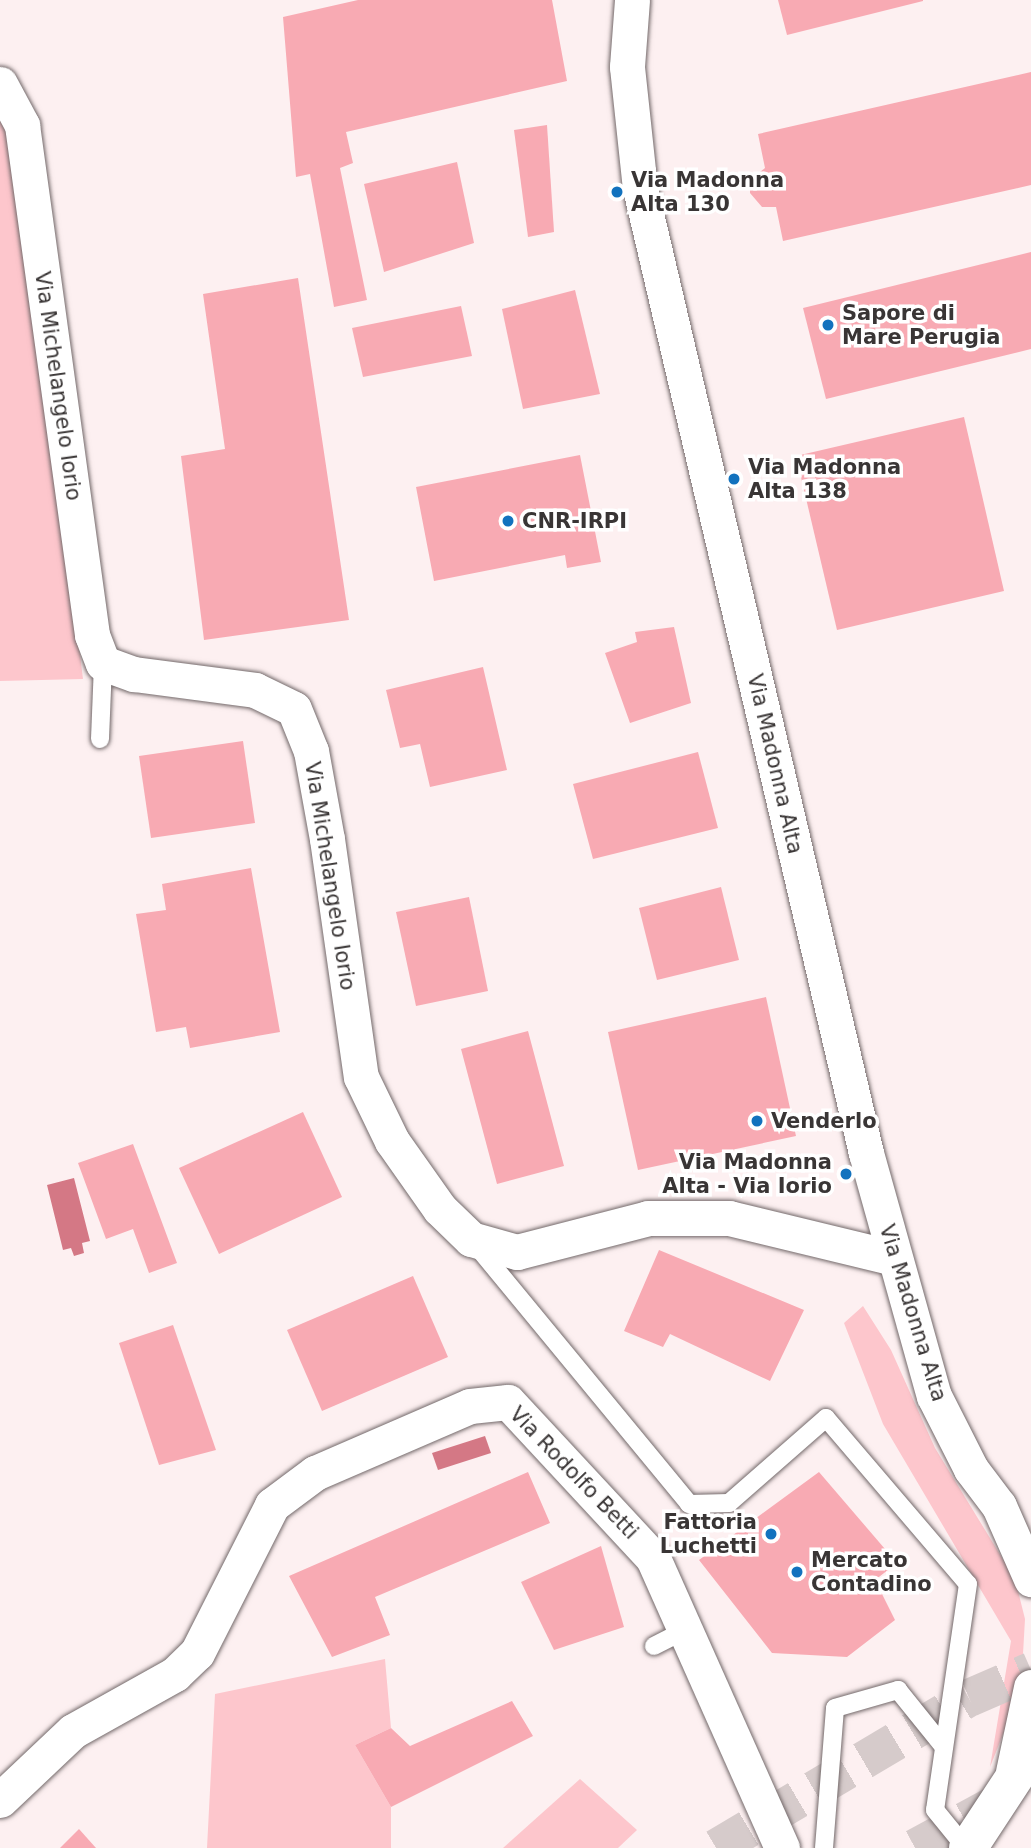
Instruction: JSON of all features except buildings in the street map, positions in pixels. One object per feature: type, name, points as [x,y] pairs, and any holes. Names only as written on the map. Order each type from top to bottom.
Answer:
[{"type":"street","name":"Via Madonna Alta","points":[[632,0],[627,67],[640,188],[894,1258],[934,1396],[971,1469],[999,1506],[1031,1579]]},
{"type":"street","name":"Via Michelangelo Iorio","points":[[0,84],[22,125],[92,635],[103,663],[134,674],[255,690],[294,709],[310,751],[327,839],[361,1077],[392,1141],[440,1209],[471,1239],[517,1252],[648,1218],[729,1218],[894,1258]]},
{"type":"street","name":"Via Rodolfo Betti","points":[[0,1800],[73,1731],[175,1674],[197,1653],[272,1505],[315,1473],[470,1406],[508,1402],[628,1525],[653,1558],[782,1848]]},
{"type":"street","points":[[999,1506],[1031,1519]]},
{"type":"street","points":[[967,1848],[1022,1762],[1031,1687]]},
{"type":"lane","points":[[100,739],[103,663]]},
{"type":"lane","points":[[471,1239],[688,1504],[729,1503],[826,1418],[968,1584],[935,1810],[967,1848]]},
{"type":"lane","points":[[654,1646],[685,1630]]},
{"type":"lane","points":[[824,1848],[835,1707],[898,1690],[944,1747]]},
{"type":"shaded area","points":[[0,117],[20,163],[83,679],[0,681]]},
{"type":"shaded area","points":[[74,1178],[90,1241],[82,1243],[84,1253],[74,1256],[71,1248],[63,1250],[47,1185]]},
{"type":"shaded area","points":[[863,1306],[891,1350],[935,1448],[1015,1579],[1025,1619],[1021,1689],[990,1767],[1011,1641],[883,1424],[844,1323]]},
{"type":"shaded area","points":[[485,1436],[491,1453],[438,1470],[432,1453]]},
{"type":"shaded area","points":[[385,1659],[391,1728],[355,1745],[391,1807],[391,1848],[207,1848],[215,1694]]},
{"type":"shaded area","points":[[580,1779],[637,1830],[618,1848],[503,1848]]},
{"type":"tunnel","points":[[716,1848],[969,1698],[1031,1671]]},
{"type":"tunnel","points":[[915,1848],[1009,1797]]},
{"type":"place","name":"Via Madonna Alta 130","points":[[617,192]]},
{"type":"place","name":"Sapore di Mare Perugia","points":[[828,325]]},
{"type":"place","name":"Via Madonna Alta 138","points":[[734,479]]},
{"type":"place","name":"CNR-IRPI","points":[[508,521]]},
{"type":"place","name":"Venderlo","points":[[757,1121]]},
{"type":"place","name":"Via Madonna Alta - Via Iorio","points":[[846,1174]]},
{"type":"place","name":"Fattoria Luchetti","points":[[771,1534]]},
{"type":"place","name":"Mercato Contadino","points":[[797,1572]]}]
